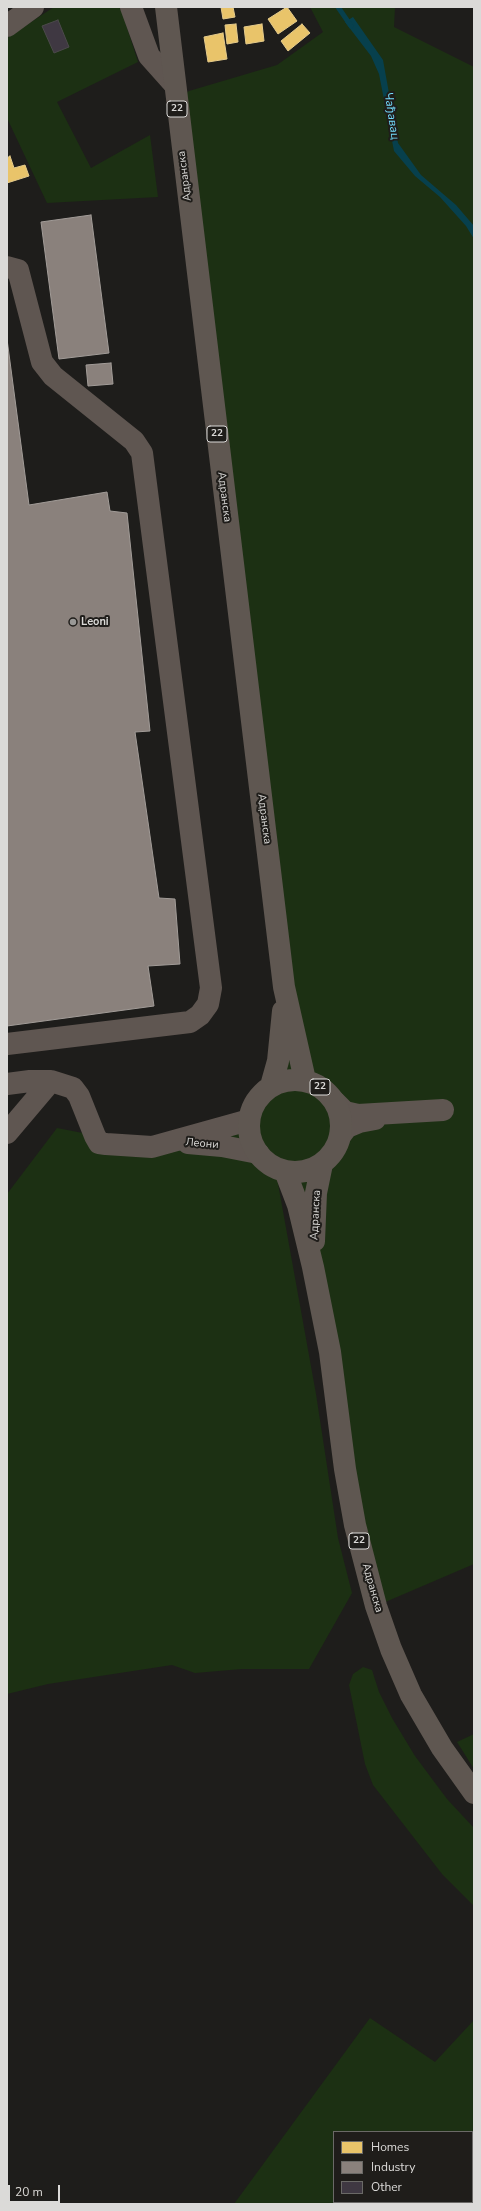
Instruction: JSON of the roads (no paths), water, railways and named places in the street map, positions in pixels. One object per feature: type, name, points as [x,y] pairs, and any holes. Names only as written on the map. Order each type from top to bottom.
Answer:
[{"type":"main road","name":"Адранска","points":[[166,7],[174,84],[284,987],[305,1080]]},
{"type":"main road","name":"Адранска","points":[[271,1086],[280,1049],[284,987]]},
{"type":"main road","name":"22","points":[[249,1120],[254,1105],[263,1093],[271,1086],[290,1080],[305,1080],[317,1085],[328,1092],[336,1102],[342,1125],[340,1136],[337,1147],[322,1164],[308,1171],[286,1171],[266,1162],[258,1154]]},
{"type":"main road","points":[[249,1120],[250,1135],[258,1154]]},
{"type":"main road","name":"Адранска","points":[[313,1266],[316,1193],[322,1164]]},
{"type":"main road","name":"Адранска","points":[[286,1171],[298,1205],[313,1266],[330,1352],[345,1469],[355,1526],[376,1606],[391,1649],[411,1695],[439,1743],[474,1793]]},
{"type":"street","points":[[7,26],[33,7]]},
{"type":"street","points":[[131,7],[149,56],[174,84]]},
{"type":"street","points":[[7,267],[18,270],[42,362],[53,376],[134,441],[142,453],[211,988],[208,1004],[200,1015],[190,1022],[7,1044]]},
{"type":"street","points":[[7,1084],[30,1081],[51,1081],[73,1088],[79,1096],[99,1143],[152,1147],[174,1142]]},
{"type":"street","points":[[7,1133],[51,1081]]},
{"type":"street","points":[[336,1102],[345,1112],[358,1115],[443,1110]]},
{"type":"street","points":[[340,1136],[347,1127],[359,1122],[411,1113]]},
{"type":"street","name":"Леони","points":[[174,1142],[249,1120]]},
{"type":"street","name":"Леони","points":[[174,1142],[222,1146],[258,1154]]},
{"type":"water","points":[[353,17],[383,60],[398,143],[421,175],[456,205],[474,226],[474,239],[466,226],[440,197],[415,176],[394,151],[379,74],[371,56],[345,22]]},
{"type":"waterway","name":"Чађавац","points":[[338,7],[351,26]]},
{"type":"place","name":"Leoni","points":[[73,622]]}]
